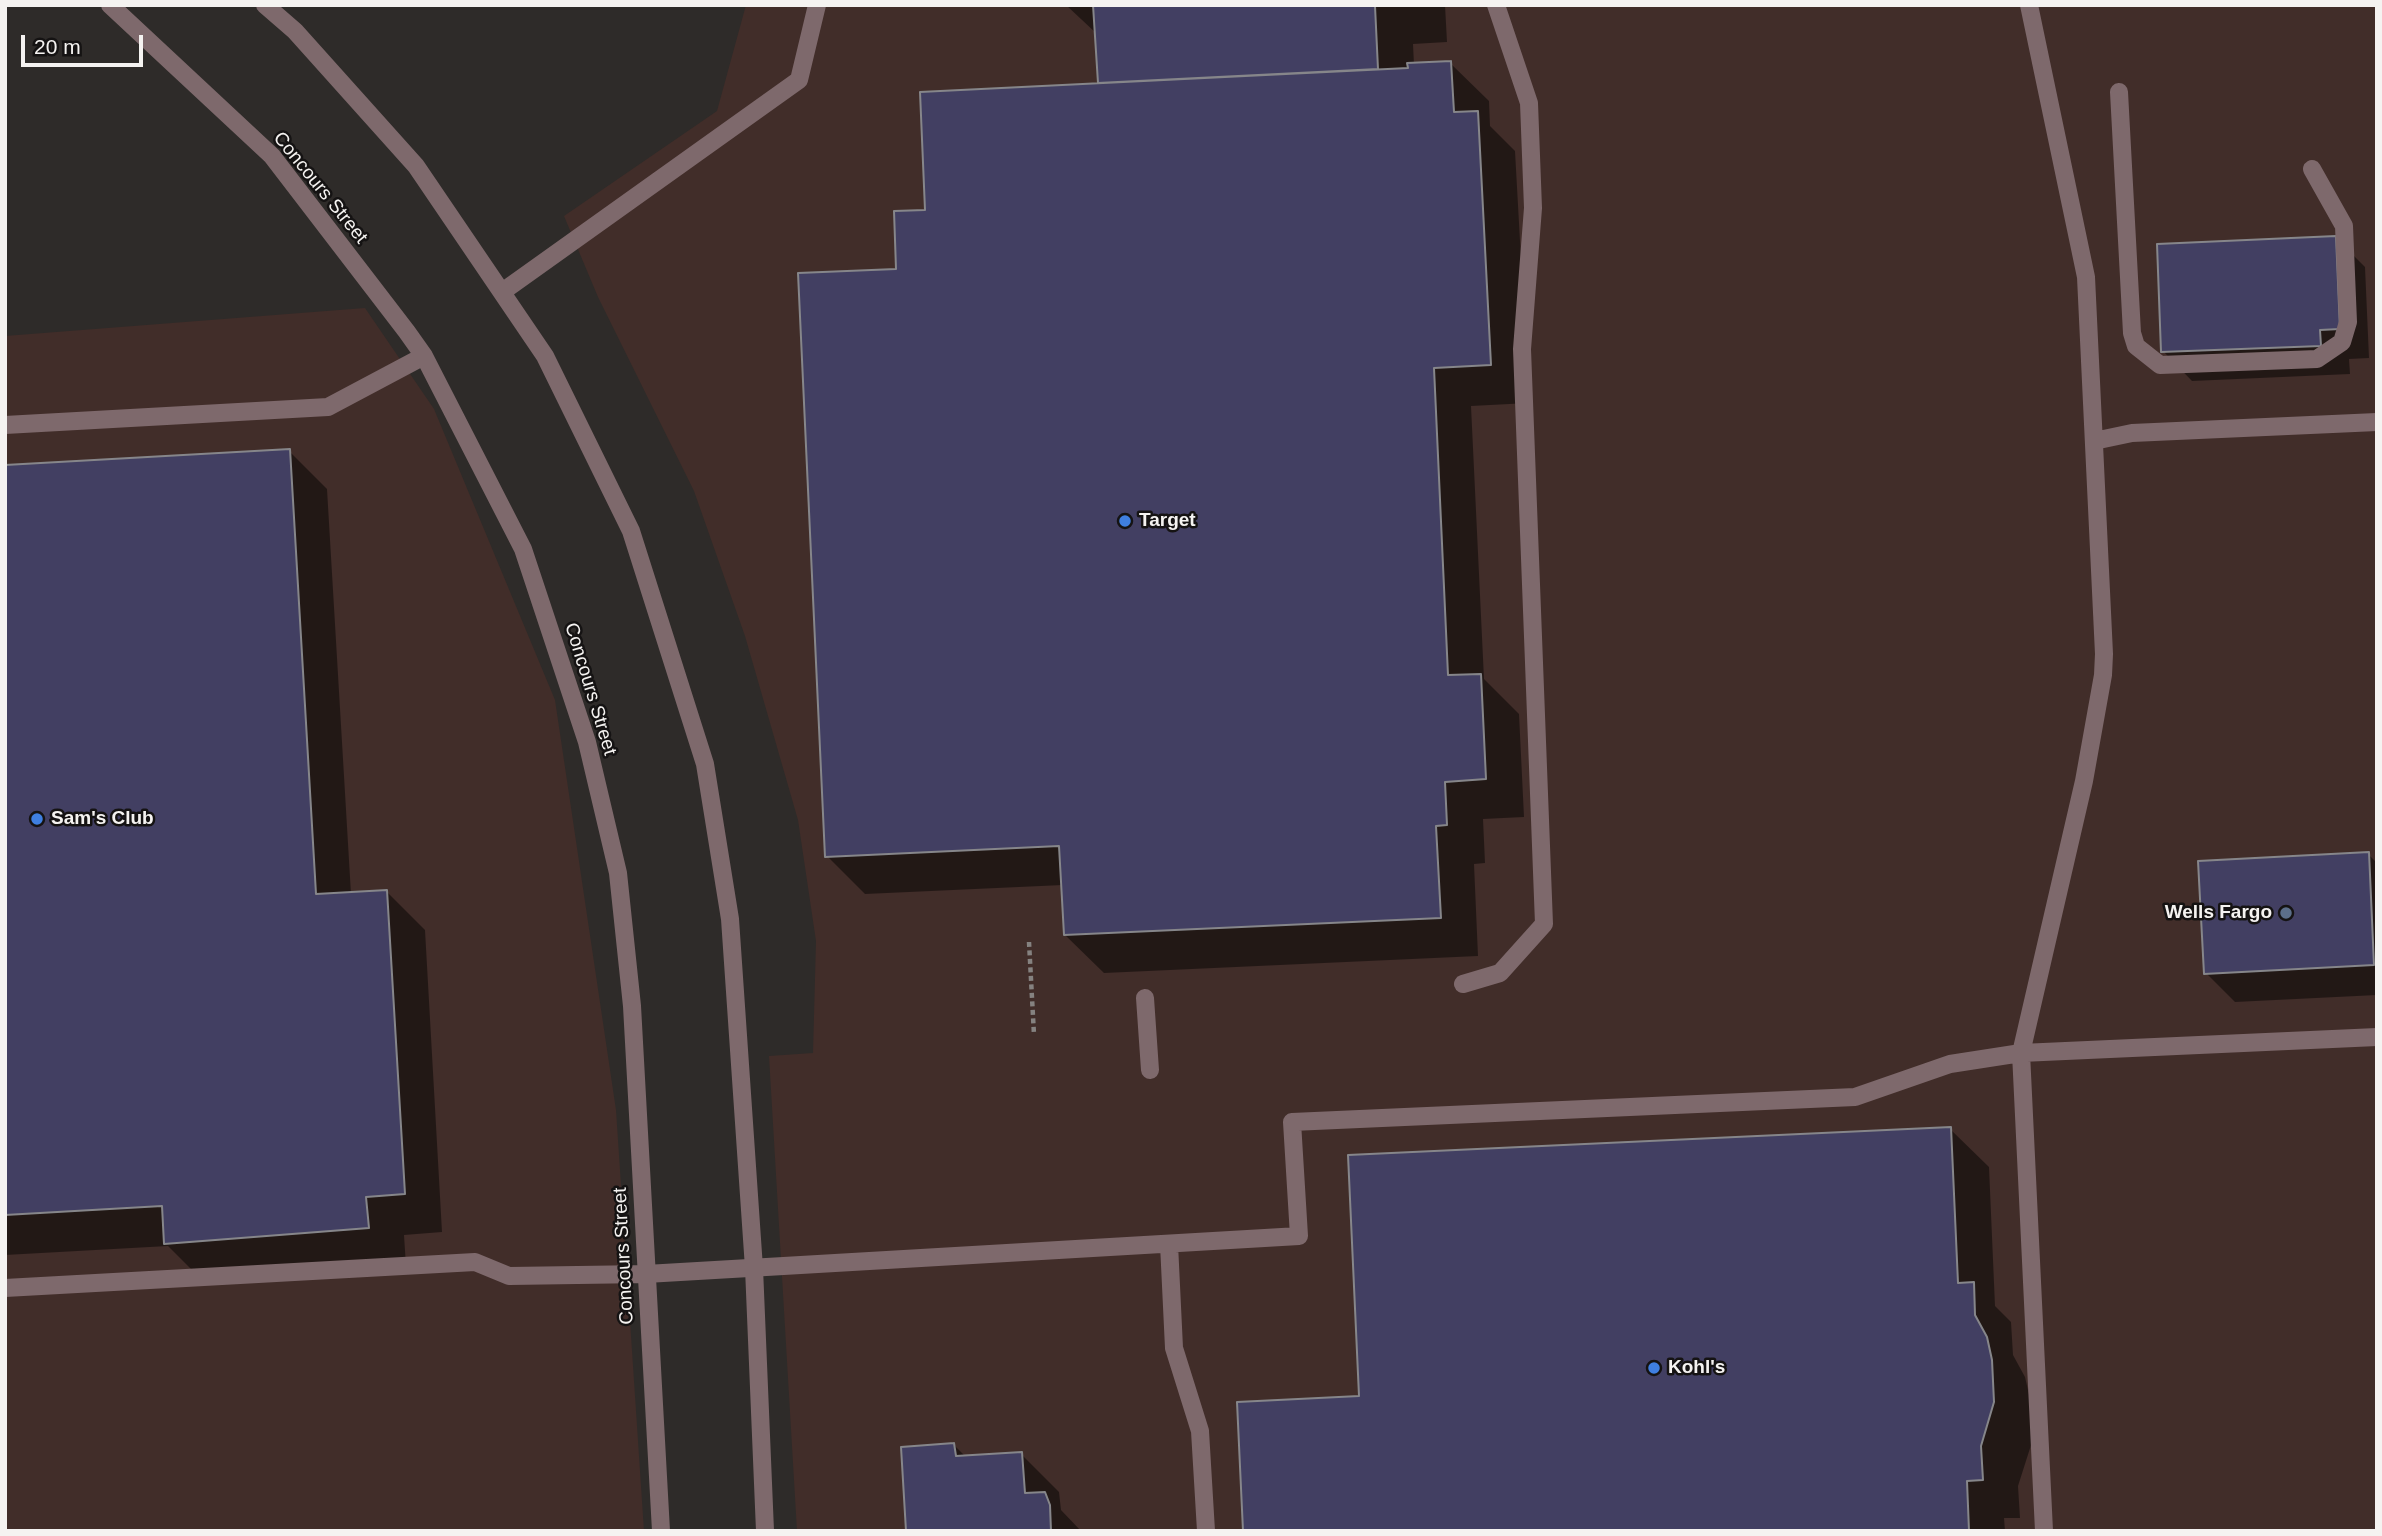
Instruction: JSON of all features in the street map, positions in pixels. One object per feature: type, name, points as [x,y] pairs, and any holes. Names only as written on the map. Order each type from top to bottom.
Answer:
[{"type":"street","name":"Concours Street","points":[[110,5],[272,156],[424,356],[523,548],[587,742],[619,886],[632,1006],[661,1531]]},
{"type":"street","points":[[265,5],[295,32],[416,166],[545,356],[631,531],[705,764],[730,919],[754,1268],[765,1531]]},
{"type":"street","points":[[502,292],[799,80],[817,5]]},
{"type":"street","points":[[1462,984],[1500,973],[1544,924],[1522,349],[1533,208],[1529,103],[1496,5]]},
{"type":"street","points":[[2029,5],[2086,277],[2103,675],[2084,780],[2021,1053],[2044,1531]]},
{"type":"street","points":[[2119,92],[2132,333],[2136,346],[2160,365],[2317,359],[2342,342],[2348,322],[2344,226],[2312,170]]},
{"type":"street","points":[[5,425],[328,407],[424,356]]},
{"type":"street","points":[[2094,441],[2132,433],[2377,422]]},
{"type":"street","points":[[1145,998],[1150,1070]]},
{"type":"street","points":[[5,1289],[475,1262],[509,1276],[646,1274],[1298,1236],[1292,1122],[1855,1097],[1950,1064],[2021,1053],[2377,1037]]},
{"type":"street","points":[[1169,1244],[1174,1348],[1200,1431],[1206,1531]]},
{"type":"path","points":[[1029,942],[1034,1035]]},
{"type":"shaded area","points":[[746,5],[2377,5],[2377,1531],[797,1531],[769,1056],[813,1053],[816,941],[798,820],[745,636],[694,491],[598,297],[564,216],[717,111]]},
{"type":"shaded area","points":[[365,308],[434,409],[555,700],[616,1110],[644,1531],[5,1531],[5,336]]},
{"type":"building","points":[[1093,5],[1388,5],[1375,6],[1378,69],[1098,83]]},
{"type":"building","name":"Target","points":[[1451,61],[1454,112],[1478,111],[1491,365],[1434,368],[1448,675],[1481,674],[1486,779],[1445,782],[1447,825],[1436,826],[1441,918],[1064,935],[1059,846],[825,857],[798,273],[896,269],[894,211],[925,210],[920,92],[1408,68],[1407,63]]},
{"type":"building","points":[[2336,236],[2340,329],[2320,330],[2321,346],[2161,352],[2157,244]]},
{"type":"building","points":[[290,449],[316,894],[387,890],[405,1194],[366,1197],[369,1228],[164,1244],[162,1206],[5,1215],[5,465]]},
{"type":"building","name":"Wells Fargo","points":[[2369,852],[2374,965],[2204,974],[2198,861]]},
{"type":"building","points":[[1951,1127],[1958,1283],[1974,1282],[1975,1315],[1987,1337],[1992,1360],[1994,1402],[1981,1446],[1983,1480],[1967,1481],[1969,1531],[1243,1531],[1237,1402],[1359,1396],[1348,1155]]},
{"type":"building","points":[[954,1443],[956,1456],[1022,1452],[1025,1493],[1045,1492],[1050,1505],[1051,1531],[906,1531],[901,1447]]},
{"type":"place","name":"Target","points":[[1125,521]]},
{"type":"place","name":"Sam's Club","points":[[37,819]]},
{"type":"place","name":"Wells Fargo","points":[[2286,913]]},
{"type":"place","name":"Kohl's","points":[[1654,1368]]}]
